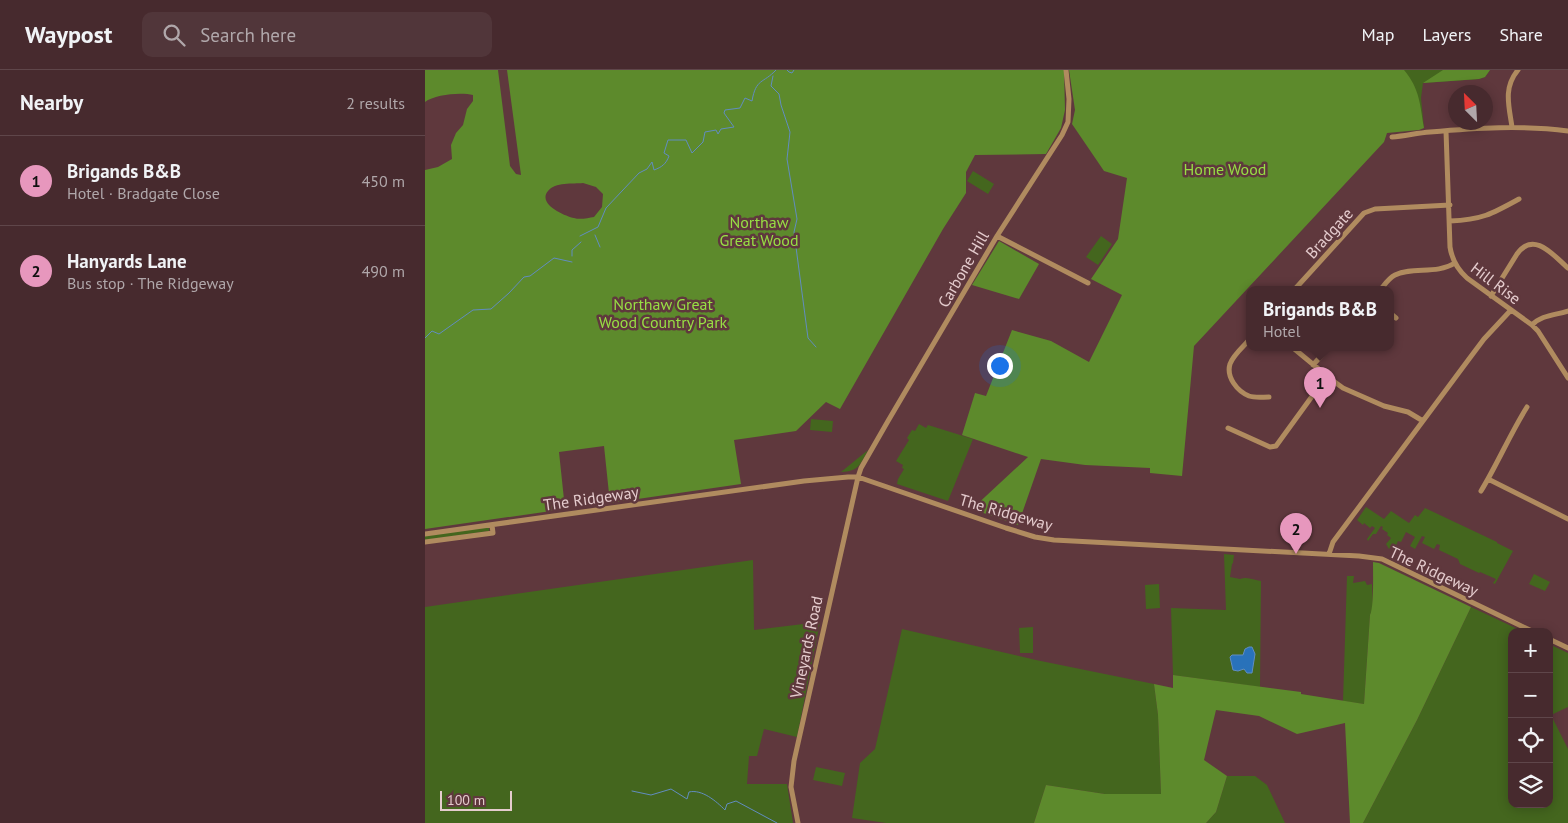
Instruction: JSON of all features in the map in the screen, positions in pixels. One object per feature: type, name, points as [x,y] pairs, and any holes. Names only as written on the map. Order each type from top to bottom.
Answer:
[{"type":"street","name":"Carbone Hill","points":[[858,477],[861,468],[888,420],[997,236],[1052,152],[1068,122],[1069,99],[1066,70]]},
{"type":"street","points":[[1512,127],[1508,90],[1511,78],[1518,70]]},
{"type":"street","points":[[1392,137],[1512,127],[1568,131]]},
{"type":"street","name":"Hill Rise","points":[[1446,131],[1450,248],[1455,263],[1461,273],[1538,331],[1568,378]]},
{"type":"street","points":[[1450,221],[1486,216],[1519,199]]},
{"type":"street","name":"Bradgate","points":[[1298,286],[1365,213],[1375,209],[1449,205]]},
{"type":"street","points":[[997,236],[1088,283]]},
{"type":"street","points":[[1491,296],[1519,250],[1527,245],[1536,244],[1543,246],[1568,268]]},
{"type":"street","points":[[1383,286],[1396,274],[1441,269],[1455,263]]},
{"type":"street","points":[[1329,554],[1333,542],[1423,421],[1485,338],[1511,310]]},
{"type":"street","points":[[1532,325],[1542,318],[1568,311]]},
{"type":"street","points":[[1246,344],[1231,361],[1230,376],[1235,386],[1244,393],[1255,397],[1269,398]]},
{"type":"street","points":[[1297,351],[1332,380],[1353,392],[1384,406],[1408,412],[1423,421]]},
{"type":"street","points":[[1313,365],[1325,351]]},
{"type":"street","points":[[1228,428],[1270,447],[1276,446],[1313,395],[1332,380]]},
{"type":"street","points":[[1481,490],[1497,465],[1509,438],[1527,407]]},
{"type":"street","name":"The Ridgeway","points":[[425,534],[804,481],[858,477],[1035,537],[1085,542],[1329,554],[1382,559],[1526,628]]},
{"type":"street","name":"Vineyards Road","points":[[798,823],[791,787],[793,761],[858,477]]},
{"type":"street","points":[[1488,480],[1568,519]]},
{"type":"street","name":"The Ridgeway","points":[[425,542],[493,532],[492,525]]},
{"type":"street","points":[[1553,641],[1568,648]]},
{"type":"green space","name":"Northaw Great Wood","points":[[425,70],[498,70],[510,166],[516,174],[521,175],[507,70],[1064,70],[1065,110],[1061,128],[1046,154],[975,155],[966,172],[966,193],[943,229],[840,409],[826,402],[796,431],[734,440],[741,484],[610,503],[604,446],[559,452],[565,509],[425,529],[425,170],[438,167],[452,159],[451,145],[456,133],[463,125],[467,109],[473,101],[473,95],[449,94],[429,99],[425,102]],"holes":[[[583,183],[596,187],[603,194],[602,207],[594,217],[584,219],[570,217],[553,209],[546,200],[548,191],[555,186]]]},
{"type":"green space","name":"Home Wood","points":[[1069,70],[1404,70],[1416,91],[1424,128],[1387,133],[1384,142],[1250,286],[1246,286],[1246,290],[1194,346],[1182,476],[1150,473],[1150,468],[1085,465],[1041,459],[1018,525],[972,509],[1028,457],[962,435],[975,393],[986,396],[1012,330],[1051,341],[1089,362],[1122,295],[1091,279],[1118,239],[1127,178],[1104,171],[1072,124],[1075,110]]},
{"type":"green space","points":[[1380,70],[1490,70],[1485,77],[1479,79],[1423,83],[1421,98],[1424,128]]},
{"type":"green space","points":[[1443,70],[1490,70],[1485,77],[1479,79],[1423,83]]},
{"type":"green space","points":[[973,171],[994,184],[988,194],[967,181]]},
{"type":"green space","points":[[1101,236],[1112,244],[1098,265],[1086,257]]},
{"type":"green space","points":[[999,241],[1039,264],[1019,299],[972,285]]},
{"type":"green space","points":[[811,419],[833,421],[832,432],[810,430]]},
{"type":"green space","points":[[919,424],[926,428],[928,425],[973,439],[948,501],[897,484],[904,469],[902,468],[903,465],[896,461],[909,440],[907,438],[912,430],[915,431]]},
{"type":"green space","points":[[868,450],[863,460],[855,469],[841,472]]},
{"type":"green space","points":[[1366,507],[1384,519],[1391,511],[1409,523],[1415,515],[1418,517],[1425,508],[1513,551],[1495,584],[1493,583],[1496,579],[1460,564],[1458,559],[1439,550],[1440,545],[1437,544],[1434,549],[1422,543],[1425,537],[1422,536],[1415,549],[1410,546],[1415,537],[1406,532],[1401,542],[1398,541],[1395,548],[1391,546],[1389,549],[1386,544],[1391,538],[1381,526],[1368,541],[1367,539],[1375,528],[1372,526],[1370,528],[1364,523],[1363,525],[1357,520]]},
{"type":"green space","points":[[489,528],[489,531],[425,540],[425,536]]},
{"type":"green space","points":[[1224,554],[1234,555],[1230,577],[1261,581],[1260,687],[1173,675],[1171,608],[1226,610]]},
{"type":"green space","points":[[753,560],[754,630],[820,622],[797,737],[764,729],[757,756],[749,756],[747,784],[787,784],[793,823],[425,823],[425,607]]},
{"type":"green space","points":[[1373,562],[1379,563],[1471,607],[1417,720],[1363,823],[1350,823],[1345,723],[1297,734],[1259,716],[1216,710],[1204,760],[1227,776],[1216,812],[1206,823],[1034,823],[1046,785],[1105,794],[1161,794],[1158,715],[1154,684],[1173,688],[1173,675],[1301,692],[1301,694],[1364,704],[1370,615],[1373,598]]},
{"type":"green space","points":[[1534,574],[1550,582],[1545,591],[1529,584]]},
{"type":"green space","points":[[1347,576],[1354,576],[1353,583],[1365,581],[1367,585],[1372,584],[1373,610],[1370,615],[1364,704],[1343,701]]},
{"type":"green space","points":[[1159,584],[1160,608],[1146,609],[1145,585]]},
{"type":"green space","points":[[1471,607],[1516,628],[1508,628],[1508,808],[1553,808],[1553,719],[1568,749],[1568,823],[1363,823],[1417,720]]},
{"type":"green space","points":[[1033,627],[1033,653],[1020,653],[1019,628]]},
{"type":"green space","points":[[902,629],[1036,660],[1154,684],[1158,715],[1161,795],[1105,794],[1046,785],[1034,823],[886,823],[852,818],[860,763],[875,749]]},
{"type":"green space","points":[[1553,646],[1568,653],[1568,707],[1553,714]]},
{"type":"green space","points":[[816,767],[845,773],[842,786],[813,780]]},
{"type":"green space","points":[[1227,776],[1255,776],[1267,785],[1285,823],[1206,823],[1216,812]]},
{"type":"water","points":[[1252,647],[1255,654],[1252,673],[1247,673],[1244,669],[1233,670],[1230,657],[1232,655],[1243,655],[1245,649]]},
{"type":"waterway","points":[[580,236],[598,227],[606,208],[639,173],[647,169],[652,162],[654,170],[665,163],[669,156],[664,153],[668,140],[686,140],[692,153],[703,142],[705,132],[716,130],[718,134],[721,129],[734,127],[724,113],[725,110],[740,108],[745,98],[752,101],[758,85],[776,70]]},
{"type":"waterway","points":[[787,70],[792,73],[794,70]]},
{"type":"waterway","points":[[773,76],[771,86],[779,94],[790,132],[787,159],[797,219],[794,232],[808,338],[816,347]]},
{"type":"waterway","points":[[595,235],[600,247]]},
{"type":"waterway","points":[[572,256],[572,250],[581,242]]},
{"type":"waterway","points":[[425,338],[432,331],[439,334],[473,310],[491,309],[524,277],[530,276],[554,258],[572,262]]},
{"type":"waterway","points":[[632,791],[651,795],[671,789],[687,799],[689,792],[699,792],[725,810],[727,804],[736,801],[777,823]]},
{"type":"place","name":"Brigands B&B","points":[[1320,408]]},
{"type":"place","name":"Hanyards Lane","points":[[1296,554]]},
{"type":"park label","name":"Northaw Great Wood Country Park","points":[[663,313]]}]
